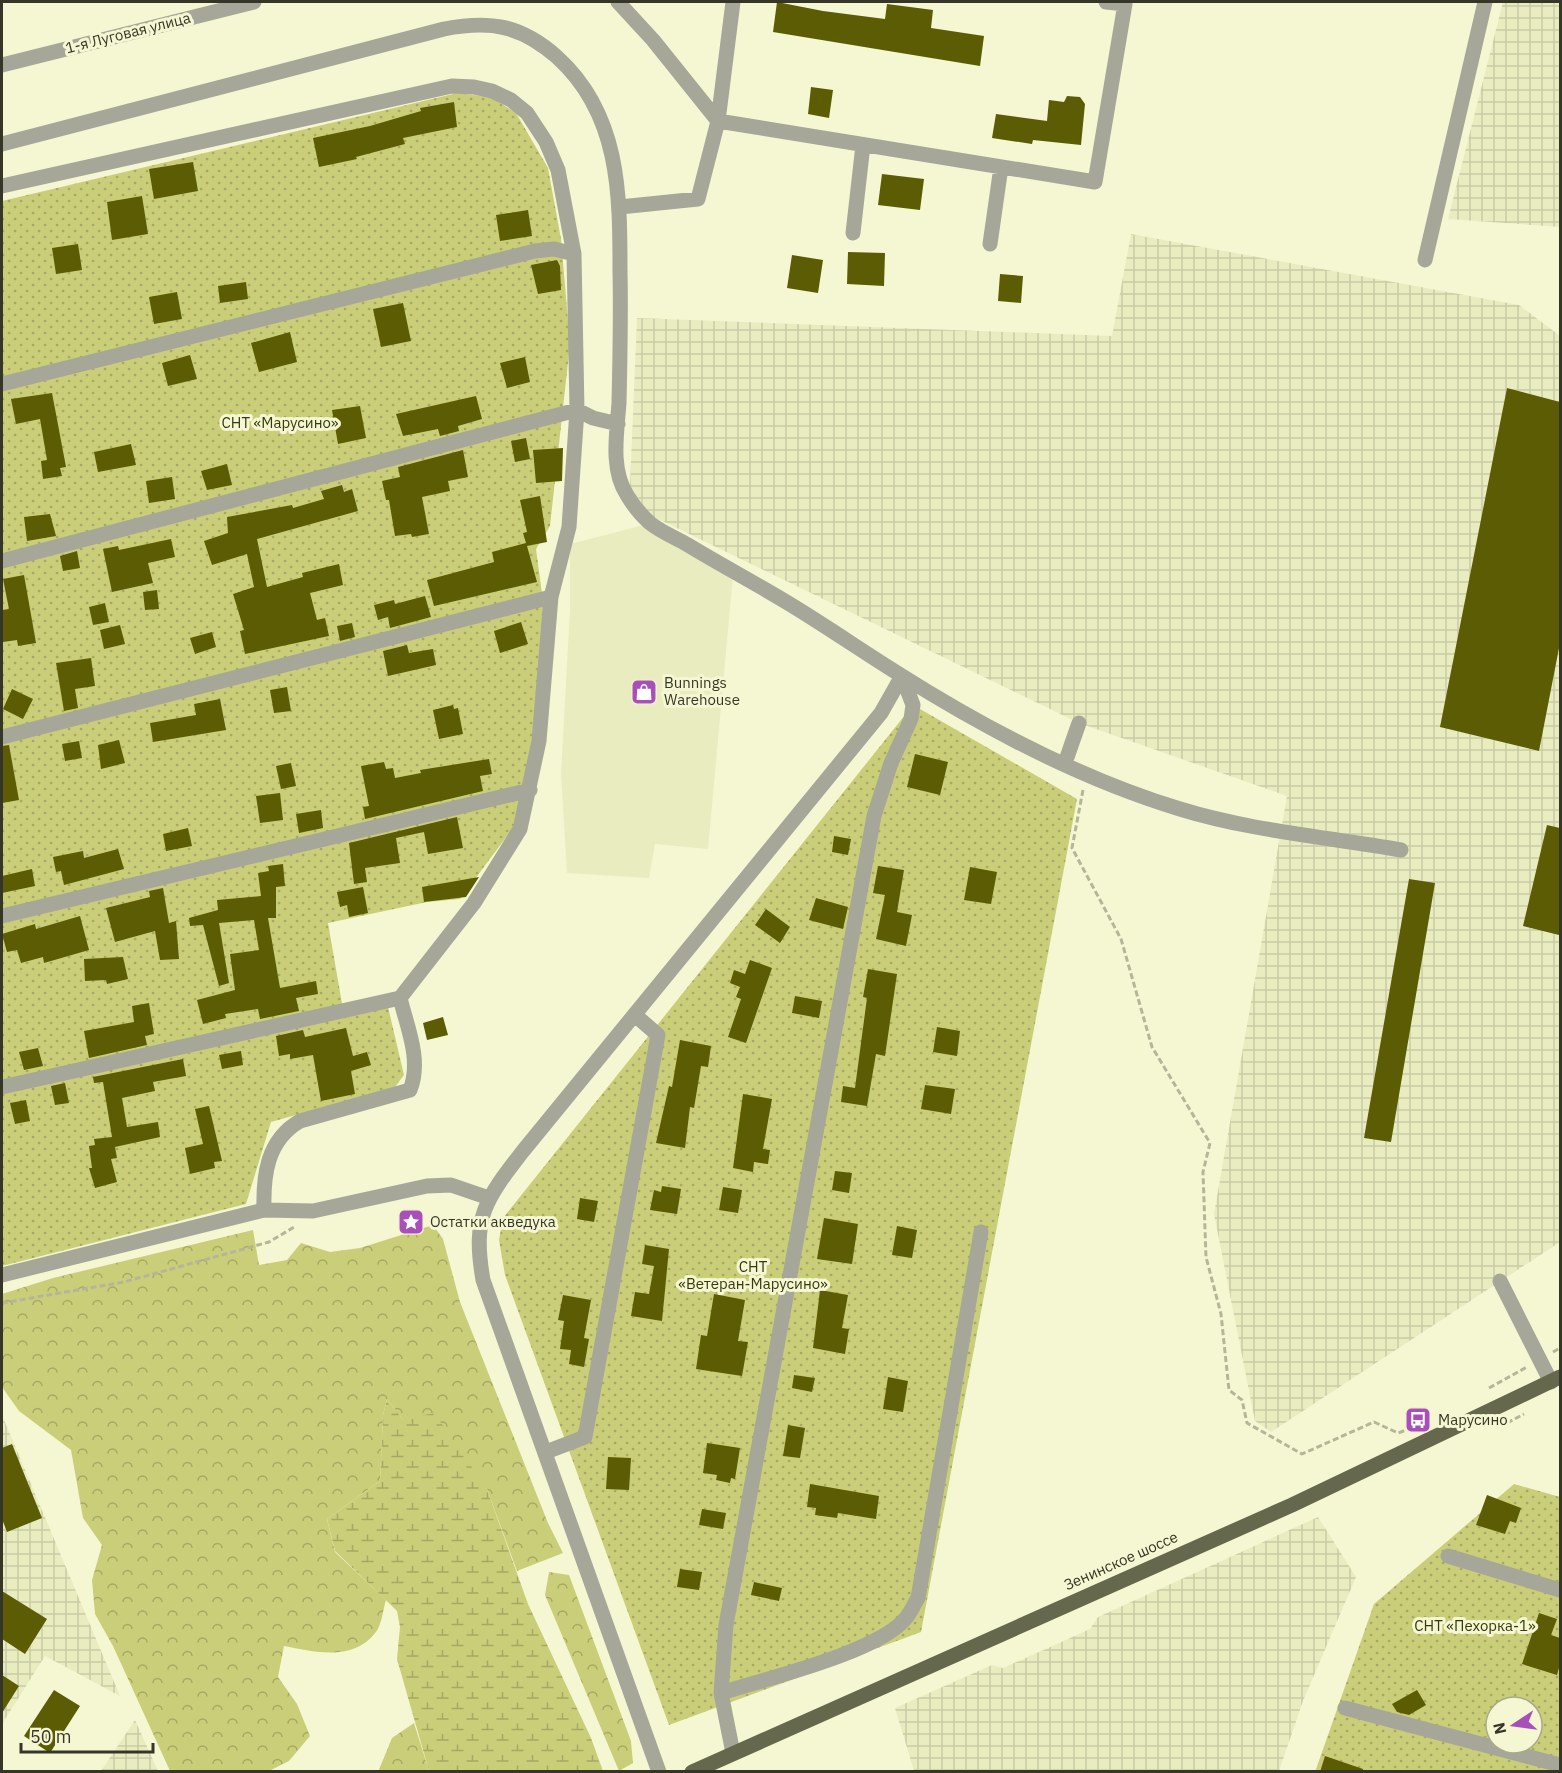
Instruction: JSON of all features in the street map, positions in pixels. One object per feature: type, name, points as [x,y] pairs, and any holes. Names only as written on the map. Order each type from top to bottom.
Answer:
[{"type":"main road","name":"Зенинское шоссе","points":[[692,1772],[1292,1505],[1556,1379]]},
{"type":"street","name":"1-я Луговая улица","points":[[2,65],[254,2]]},
{"type":"street","points":[[618,2],[653,40],[718,121],[1095,182],[1125,4],[1106,2]]},
{"type":"street","points":[[620,207],[698,199],[718,121],[733,2]]},
{"type":"street","points":[[1425,260],[1485,2]]},
{"type":"street","points":[[2,144],[444,29],[476,23],[498,25],[520,32],[552,52],[575,73],[592,98],[606,126],[614,155],[620,207],[621,350],[616,456],[624,491],[650,523],[789,604],[902,676],[992,727],[1065,763],[1180,809],[1291,832],[1401,850]]},
{"type":"street","points":[[2,186],[452,86],[492,91],[511,100],[527,113],[546,142],[558,170],[574,254],[577,410],[569,527],[551,597],[539,741],[520,829],[474,903],[400,998],[2,1087]]},
{"type":"street","points":[[853,233],[863,145]]},
{"type":"street","points":[[990,244],[1001,167]]},
{"type":"street","points":[[2,384],[535,251],[554,249],[574,254]]},
{"type":"street","points":[[2,561],[577,410],[593,418],[618,424]]},
{"type":"street","points":[[2,737],[551,597]]},
{"type":"street","points":[[659,1772],[483,1280],[478,1249],[479,1225],[489,1198],[523,1151],[881,713],[902,676]]},
{"type":"street","points":[[733,1753],[722,1693],[726,1625],[874,816],[891,763],[911,719],[914,705],[902,676]]},
{"type":"street","points":[[1065,763],[1079,723]]},
{"type":"street","points":[[2,916],[530,790]]},
{"type":"street","points":[[264,1210],[266,1175],[274,1144],[285,1130],[300,1121],[410,1090],[415,1077],[416,1062],[400,998]]},
{"type":"street","points":[[546,1452],[585,1437],[658,1035],[635,1015]]},
{"type":"street","points":[[2,1275],[264,1210],[313,1211],[427,1186],[451,1185],[489,1198]]},
{"type":"street","points":[[722,1693],[845,1654],[875,1641],[905,1619],[918,1598],[981,1232]]},
{"type":"street","points":[[1500,1281],[1556,1379]]},
{"type":"street","points":[[1449,1556],[1560,1590]]},
{"type":"street","points":[[1345,1708],[1560,1764]]},
{"type":"path","points":[[1086,772],[1072,848],[1121,939],[1152,1047],[1210,1143],[1203,1173],[1206,1257],[1221,1314],[1229,1390],[1242,1400],[1247,1423],[1302,1454],[1374,1422],[1398,1433],[1417,1426]]},
{"type":"path","points":[[2,1303],[124,1282],[269,1242],[288,1233],[313,1211]]},
{"type":"shaded area","points":[[1503,2],[1560,2],[1560,227],[1448,219]]},
{"type":"shaded area","points":[[1131,234],[1519,305],[1560,336],[1560,1242],[1271,1432],[1255,1421],[1214,1214],[1287,796],[1079,723],[650,515],[630,486],[637,318],[1112,336]]},
{"type":"shaded area","name":"Bunnings Warehouse","points":[[644,525],[733,575],[708,849],[655,844],[649,878],[567,873],[561,774],[570,609],[570,544]]},
{"type":"shaded area","points":[[2,1415],[120,1696],[45,1656],[2,1724]]},
{"type":"shaded area","points":[[1318,1517],[1356,1577],[1303,1701],[1279,1771],[914,1771],[895,1708],[992,1665],[1003,1668],[1048,1648],[1090,1629],[1098,1617]]},
{"type":"shaded area","points":[[135,1720],[158,1771],[101,1771]]},
{"type":"green space","name":"СНТ «Марусино»","points":[[457,93],[491,97],[516,113],[548,168],[561,239],[570,344],[550,526],[536,549],[544,608],[539,706],[516,824],[460,899],[427,902],[328,923],[344,1015],[388,1007],[404,1075],[395,1087],[271,1122],[246,1204],[2,1266],[2,201]]},
{"type":"green space","name":"СНТ «Ветеран-Марусино»","points":[[913,705],[1077,799],[921,1632],[669,1725],[505,1275],[499,1240],[503,1218]]},
{"type":"green space","points":[[433,1225],[443,1239],[460,1302],[548,1523],[563,1553],[517,1571],[487,1489],[403,1420],[387,1399],[383,1415],[380,1481],[327,1519],[335,1552],[386,1600],[378,1629],[367,1641],[356,1648],[345,1651],[308,1651],[284,1646],[278,1677],[297,1704],[310,1736],[289,1761],[269,1771],[170,1771],[113,1646],[95,1614],[92,1580],[102,1545],[83,1518],[71,1450],[19,1411],[2,1387],[2,1294],[53,1278],[253,1230],[259,1265],[287,1260],[301,1243],[330,1252],[360,1248]]},
{"type":"green space","points":[[387,1399],[403,1420],[434,1413],[487,1489],[528,1604],[591,1738],[603,1771],[429,1771],[397,1659],[400,1627],[397,1611],[335,1551],[327,1519],[380,1481],[383,1415]]},
{"type":"green space","name":"СНТ «Пехорка-1»","points":[[1514,1484],[1560,1497],[1560,1771],[1315,1772],[1374,1604]]},
{"type":"green space","points":[[549,1572],[569,1575],[631,1741],[633,1763],[619,1771],[545,1595]]},
{"type":"green space","points":[[414,1723],[429,1771],[378,1772],[392,1738]]},
{"type":"building","points":[[777,2],[885,19],[887,4],[933,10],[931,28],[984,36],[980,66],[773,32]]},
{"type":"building","points":[[811,87],[833,90],[829,118],[808,114]]},
{"type":"building","points":[[1067,96],[1080,97],[1085,104],[1081,145],[1033,140],[1032,144],[992,138],[996,114],[1047,121],[1049,100],[1064,102]]},
{"type":"building","points":[[454,102],[457,127],[403,138],[405,144],[356,157],[357,159],[319,167],[313,138],[370,126],[421,111],[420,108]]},
{"type":"building","points":[[193,162],[198,191],[154,199],[149,169]]},
{"type":"building","points":[[882,174],[924,179],[920,210],[878,205]]},
{"type":"building","points":[[142,196],[148,234],[112,240],[107,202]]},
{"type":"building","points":[[528,210],[532,236],[500,241],[496,215]]},
{"type":"building","points":[[78,244],[82,270],[56,274],[52,248]]},
{"type":"building","points":[[848,252],[885,253],[884,286],[847,284]]},
{"type":"building","points":[[792,255],[823,260],[818,293],[787,288]]},
{"type":"building","points":[[557,260],[560,266],[561,290],[538,294],[531,265]]},
{"type":"building","points":[[1000,274],[1023,276],[1021,303],[998,301]]},
{"type":"building","points":[[246,282],[248,299],[220,303],[218,286]]},
{"type":"building","points":[[177,292],[182,319],[154,324],[149,297]]},
{"type":"building","points":[[403,303],[411,341],[381,347],[373,309]]},
{"type":"building","points":[[290,332],[297,362],[259,372],[251,343]]},
{"type":"building","points":[[190,355],[197,379],[168,386],[162,363]]},
{"type":"building","points":[[525,357],[530,382],[507,388],[500,363]]},
{"type":"building","points":[[1507,388],[1560,402],[1560,643],[1539,751],[1440,727]]},
{"type":"building","points":[[52,393],[66,467],[60,468],[62,476],[43,479],[41,461],[47,460],[40,419],[16,424],[11,399]]},
{"type":"building","points":[[476,396],[482,419],[458,426],[459,431],[440,436],[438,429],[403,436],[396,414]]},
{"type":"building","points":[[360,406],[366,438],[338,444],[332,410]]},
{"type":"building","points":[[526,438],[530,459],[515,462],[511,441]]},
{"type":"building","points":[[131,444],[136,465],[98,472],[94,452]]},
{"type":"building","points":[[563,448],[562,481],[536,483],[533,450]]},
{"type":"building","points":[[463,450],[468,477],[448,481],[450,491],[422,497],[429,534],[412,537],[411,534],[395,536],[389,500],[386,500],[382,481],[400,477],[398,467]]},
{"type":"building","points":[[227,464],[232,485],[207,490],[201,471]]},
{"type":"building","points":[[172,477],[175,499],[149,503],[146,481]]},
{"type":"building","points":[[342,485],[344,492],[352,489],[358,511],[257,539],[267,587],[303,577],[302,573],[339,564],[343,585],[310,593],[317,620],[325,618],[329,636],[245,654],[240,631],[244,630],[233,594],[254,587],[247,554],[212,565],[204,541],[228,533],[227,517],[292,505],[293,508],[324,499],[321,491]]},
{"type":"building","points":[[540,496],[547,542],[527,546],[537,582],[434,606],[427,580],[494,562],[492,552],[526,543],[523,533],[527,532],[520,500]]},
{"type":"building","points":[[50,514],[56,536],[27,541],[24,517]]},
{"type":"building","points":[[171,539],[175,557],[148,563],[153,583],[112,592],[103,549],[118,546],[119,550]]},
{"type":"building","points":[[77,551],[80,568],[63,571],[60,556]]},
{"type":"building","points":[[24,575],[36,643],[18,646],[17,640],[3,642],[2,610],[9,609],[3,579]]},
{"type":"building","points":[[157,590],[159,609],[145,610],[143,592]]},
{"type":"building","points":[[425,596],[431,617],[390,628],[388,617],[378,620],[374,605],[394,600],[395,604]]},
{"type":"building","points":[[105,603],[109,622],[93,625],[89,607]]},
{"type":"building","points":[[521,622],[528,644],[500,653],[494,631]]},
{"type":"building","points":[[352,623],[355,637],[340,641],[337,626]]},
{"type":"building","points":[[120,625],[125,644],[104,649],[100,630]]},
{"type":"building","points":[[212,632],[216,647],[195,654],[190,638]]},
{"type":"building","points":[[407,645],[409,653],[433,649],[436,665],[388,676],[383,651]]},
{"type":"building","points":[[91,658],[95,686],[75,689],[78,708],[64,711],[56,663]]},
{"type":"building","points":[[287,687],[291,711],[274,713],[270,690]]},
{"type":"building","points":[[12,689],[33,699],[23,719],[3,709]]},
{"type":"building","points":[[220,699],[226,730],[153,742],[150,723],[196,715],[194,704]]},
{"type":"building","points":[[453,705],[454,709],[458,708],[463,734],[439,739],[433,710]]},
{"type":"building","points":[[119,740],[125,763],[101,769],[98,745]]},
{"type":"building","points":[[79,741],[82,758],[65,761],[62,744]]},
{"type":"building","points":[[9,745],[19,800],[2,803],[2,746]]},
{"type":"building","points":[[915,754],[948,762],[940,795],[907,787]]},
{"type":"building","points":[[489,759],[492,774],[480,776],[483,791],[365,819],[363,807],[369,806],[361,766],[384,762],[386,769],[393,768],[395,778],[421,773],[420,770]]},
{"type":"building","points":[[291,763],[296,786],[281,789],[276,766]]},
{"type":"building","points":[[280,793],[283,820],[260,823],[256,796]]},
{"type":"building","points":[[321,810],[323,828],[299,833],[296,814]]},
{"type":"building","points":[[457,817],[463,848],[428,854],[424,832],[396,838],[400,863],[365,868],[367,882],[354,884],[349,843]]},
{"type":"building","points":[[1547,825],[1560,828],[1559,935],[1523,926]]},
{"type":"building","points":[[188,828],[192,846],[166,851],[163,834]]},
{"type":"building","points":[[834,836],[851,839],[848,855],[832,852]]},
{"type":"building","points":[[118,849],[124,869],[64,885],[61,871],[56,872],[53,857],[83,851],[84,858]]},
{"type":"building","points":[[283,864],[285,886],[276,887],[276,918],[268,918],[280,988],[316,981],[318,994],[296,998],[299,1011],[260,1019],[258,1009],[225,1014],[226,1018],[203,1024],[197,1000],[235,990],[230,954],[259,950],[254,920],[219,923],[229,983],[219,986],[203,925],[190,926],[189,918],[218,910],[217,900],[261,896],[258,873],[269,871],[268,866]]},
{"type":"building","points":[[878,866],[904,870],[897,912],[912,915],[906,946],[876,939],[885,895],[873,893]]},
{"type":"building","points":[[970,867],[997,872],[991,904],[964,900]]},
{"type":"building","points":[[32,869],[35,886],[2,893],[2,876]]},
{"type":"building","points":[[479,877],[466,897],[424,902],[422,887]]},
{"type":"building","points":[[1409,879],[1435,883],[1391,1142],[1364,1138]]},
{"type":"building","points":[[363,887],[368,913],[349,917],[347,905],[340,907],[337,892]]},
{"type":"building","points":[[163,888],[169,923],[176,921],[179,959],[160,960],[155,931],[115,942],[106,908],[150,897],[149,891]]},
{"type":"building","points":[[816,898],[848,907],[843,929],[809,920]]},
{"type":"building","points":[[766,909],[790,927],[780,943],[755,925]]},
{"type":"building","points":[[80,916],[89,950],[44,963],[43,957],[21,963],[17,950],[7,952],[2,934],[35,924],[36,929]]},
{"type":"building","points":[[123,957],[128,979],[107,984],[106,980],[85,981],[84,959]]},
{"type":"building","points":[[750,960],[772,968],[746,1043],[728,1037],[741,999],[736,997],[740,987],[730,983],[734,970],[745,974]]},
{"type":"building","points":[[868,969],[897,974],[885,1056],[876,1054],[867,1106],[841,1102],[843,1086],[855,1088],[867,998],[863,997]]},
{"type":"building","points":[[795,996],[822,1001],[819,1018],[792,1013]]},
{"type":"building","points":[[149,1003],[154,1034],[145,1036],[147,1045],[89,1058],[84,1031],[134,1022],[132,1006]]},
{"type":"building","points":[[443,1017],[448,1035],[427,1040],[423,1023]]},
{"type":"building","points":[[937,1027],[960,1031],[957,1056],[933,1052]]},
{"type":"building","points":[[346,1028],[353,1056],[367,1052],[371,1065],[351,1071],[355,1094],[321,1101],[313,1055],[290,1059],[290,1054],[279,1056],[276,1036],[303,1030],[305,1037]]},
{"type":"building","points":[[680,1040],[711,1046],[708,1067],[701,1066],[694,1108],[690,1107],[685,1148],[656,1143],[669,1086],[672,1087]]},
{"type":"building","points":[[38,1048],[43,1066],[24,1070],[19,1052]]},
{"type":"building","points":[[241,1051],[243,1065],[222,1069],[219,1055]]},
{"type":"building","points":[[183,1059],[186,1076],[153,1082],[155,1091],[122,1098],[127,1127],[158,1122],[160,1137],[115,1147],[117,1158],[111,1159],[117,1182],[95,1188],[89,1168],[92,1168],[89,1146],[95,1145],[94,1139],[112,1137],[103,1082],[94,1083],[93,1077]]},
{"type":"building","points":[[65,1083],[69,1103],[55,1105],[51,1086]]},
{"type":"building","points":[[925,1085],[955,1089],[951,1114],[921,1109]]},
{"type":"building","points":[[743,1094],[772,1099],[763,1149],[770,1150],[768,1164],[754,1162],[753,1172],[733,1168]]},
{"type":"building","points":[[26,1100],[30,1121],[15,1124],[10,1103]]},
{"type":"building","points":[[209,1106],[222,1161],[214,1162],[215,1168],[190,1174],[185,1148],[203,1144],[195,1109]]},
{"type":"building","points":[[835,1171],[852,1173],[849,1193],[832,1190]]},
{"type":"building","points":[[662,1186],[681,1189],[677,1214],[650,1210],[654,1190],[661,1192]]},
{"type":"building","points":[[723,1187],[742,1190],[738,1213],[719,1210]]},
{"type":"building","points":[[580,1198],[598,1201],[594,1222],[577,1219]]},
{"type":"building","points":[[824,1218],[858,1224],[852,1264],[817,1259]]},
{"type":"building","points":[[897,1226],[917,1230],[912,1258],[892,1255]]},
{"type":"building","points":[[645,1245],[669,1249],[662,1321],[631,1316],[635,1292],[649,1294],[654,1266],[642,1264]]},
{"type":"building","points":[[820,1290],[848,1295],[842,1328],[849,1329],[845,1354],[813,1348]]},
{"type":"building","points":[[714,1294],[745,1300],[738,1341],[748,1342],[742,1376],[696,1369],[701,1335],[707,1336]]},
{"type":"building","points":[[563,1295],[591,1300],[584,1338],[589,1339],[584,1367],[569,1364],[571,1350],[560,1349],[564,1321],[558,1320]]},
{"type":"building","points":[[794,1375],[815,1378],[812,1392],[792,1388]]},
{"type":"building","points":[[888,1377],[908,1381],[903,1412],[883,1409]]},
{"type":"building","points":[[788,1425],[805,1428],[800,1458],[783,1456]]},
{"type":"building","points":[[707,1443],[740,1448],[735,1479],[731,1478],[730,1483],[716,1480],[717,1475],[703,1473]]},
{"type":"building","points":[[12,1444],[42,1518],[7,1532],[2,1519],[2,1448]]},
{"type":"building","points":[[608,1457],[631,1458],[629,1490],[606,1489]]},
{"type":"building","points":[[810,1484],[879,1496],[876,1519],[838,1513],[837,1518],[815,1515],[816,1508],[807,1507]]},
{"type":"building","points":[[1487,1495],[1521,1508],[1516,1523],[1510,1521],[1505,1534],[1476,1525]]},
{"type":"building","points":[[702,1509],[726,1513],[723,1529],[699,1525]]},
{"type":"building","points":[[680,1569],[702,1572],[699,1590],[677,1587]]},
{"type":"building","points":[[754,1582],[782,1588],[779,1601],[751,1595]]},
{"type":"building","points":[[2,1591],[47,1619],[25,1654],[2,1639]]},
{"type":"building","points":[[1539,1613],[1557,1619],[1551,1635],[1560,1638],[1560,1664],[1557,1675],[1522,1664]]},
{"type":"building","points":[[2,1675],[19,1686],[2,1713]]},
{"type":"building","points":[[54,1690],[80,1706],[50,1753],[24,1736]]},
{"type":"building","points":[[1417,1690],[1426,1705],[1409,1715],[1397,1712],[1392,1704]]},
{"type":"building","points":[[1325,1756],[1363,1769],[1363,1772],[1320,1772]]},
{"type":"place","name":"Bunnings Warehouse","points":[[644,692]]},
{"type":"place","name":"Остатки акведука","points":[[411,1222]]},
{"type":"place","name":"Марусино","points":[[1418,1420]]}]
